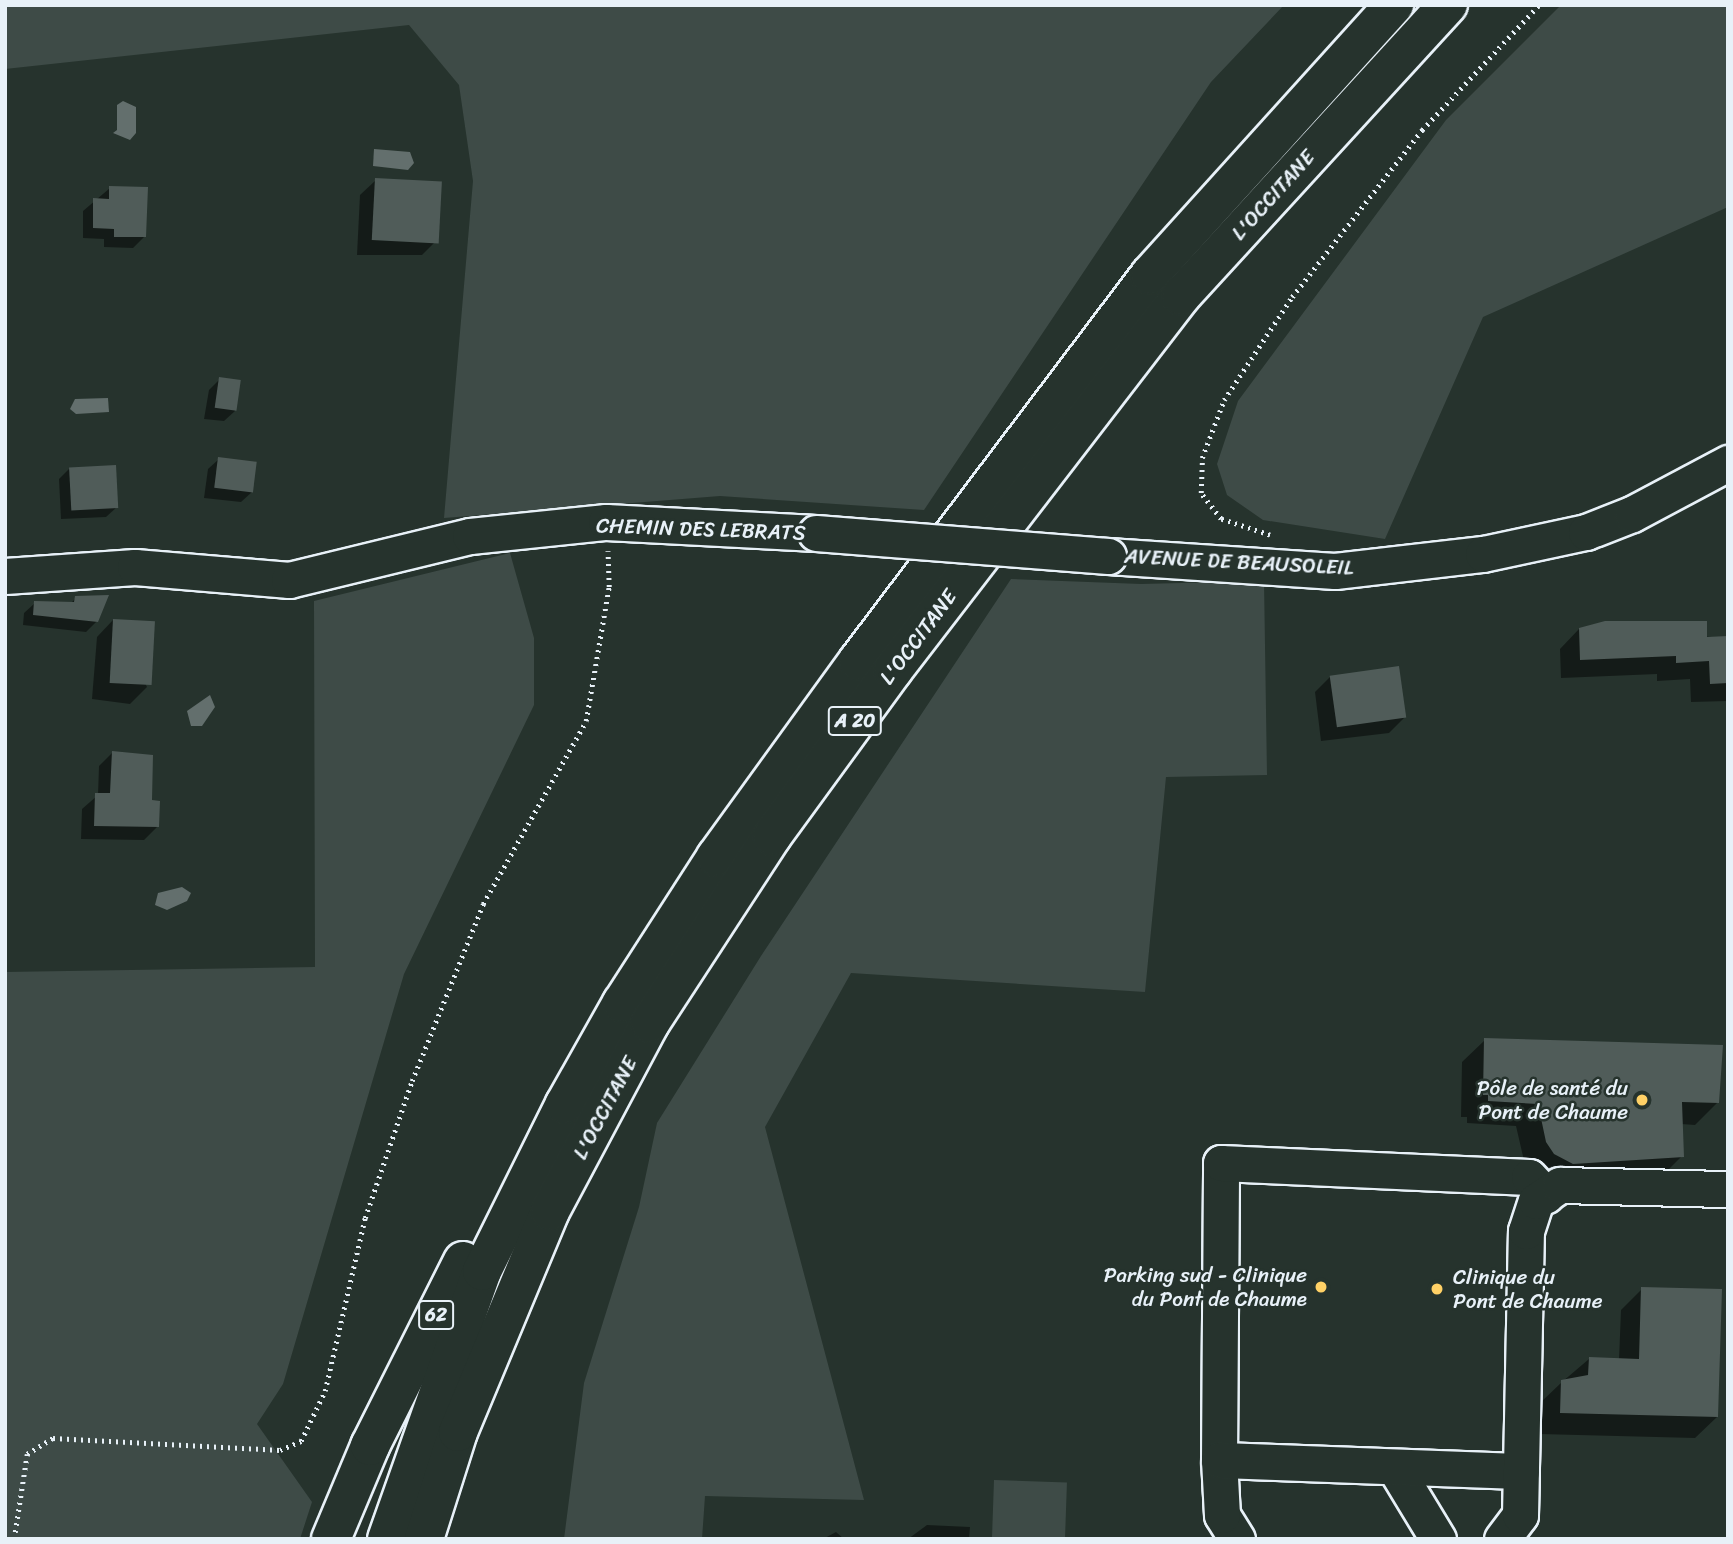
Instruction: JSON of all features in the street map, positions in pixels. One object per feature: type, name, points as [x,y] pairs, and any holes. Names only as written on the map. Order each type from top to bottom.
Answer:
[{"type":"highway","name":"L'OCCITANE","points":[[387,1539],[482,1271],[565,1104],[622,1003],[716,857],[858,661],[1150,275],[1394,5]]},
{"type":"highway","name":"L'OCCITANE","points":[[424,1539],[458,1432],[550,1211],[650,1023],[772,836],[893,670],[1181,296],[1447,5]]},
{"type":"highway","name":"62","points":[[331,1539],[370,1446],[489,1211],[565,1104]]},
{"type":"highway","points":[[452,1539],[515,1346],[550,1211]]},
{"type":"street","name":"AVENUE DE BEAUSOLEIL","points":[[1108,556],[1335,571],[1483,554],[1586,532],[1632,514],[1728,463]]},
{"type":"street","name":"CHEMIN DES LEBRATS","points":[[5,576],[135,567],[289,580],[470,536],[606,522],[816,533],[1108,556]]},
{"type":"street","points":[[1237,1539],[1222,1516],[1219,1460],[1221,1163],[1529,1177],[1546,1195]]},
{"type":"street","points":[[1502,1539],[1520,1515],[1526,1231],[1536,1201],[1560,1185],[1728,1189]]},
{"type":"street","points":[[1219,1460],[1521,1471]]},
{"type":"street","points":[[1395,1468],[1438,1539]]},
{"type":"path","points":[[1274,536],[1221,519],[1201,493],[1202,458],[1224,400],[1292,297],[1422,130],[1539,5]]},
{"type":"path","points":[[14,1539],[27,1454],[53,1438],[280,1450],[301,1441],[325,1391],[365,1218],[412,1082],[483,904],[586,721],[610,587],[606,522]]},
{"type":"shaded area","points":[[5,5],[1284,5],[1211,82],[924,510],[720,496],[444,518],[473,181],[459,85],[409,25],[5,69]]},
{"type":"shaded area","points":[[1561,5],[1728,5],[1728,207],[1483,317],[1385,539],[1263,520],[1227,495],[1217,464],[1238,401],[1446,120]]},
{"type":"shaded area","points":[[123,101],[136,107],[136,133],[130,140],[113,133],[117,130],[117,105]]},
{"type":"shaded area","points":[[374,149],[410,152],[414,163],[408,170],[373,166]]},
{"type":"shaded area","points":[[108,398],[109,412],[76,414],[70,409],[75,399]]},
{"type":"shaded area","points":[[510,553],[534,638],[534,705],[404,974],[283,1384],[257,1424],[312,1502],[300,1539],[5,1539],[5,972],[315,967],[314,601]]},
{"type":"shaded area","points":[[1011,579],[1141,584],[1264,581],[1267,775],[1166,777],[1145,992],[851,973],[765,1127],[864,1500],[705,1496],[702,1539],[564,1539],[584,1383],[639,1207],[657,1123],[761,956]]},
{"type":"shaded area","points":[[210,695],[215,707],[202,726],[191,726],[187,711]]},
{"type":"shaded area","points":[[182,887],[191,893],[187,901],[167,910],[155,905],[158,893]]},
{"type":"shaded area","points":[[994,1480],[1067,1483],[1065,1539],[992,1539]]},
{"type":"building","points":[[375,178],[442,182],[439,243],[372,240]]},
{"type":"building","points":[[109,186],[148,187],[146,237],[114,237],[114,229],[93,228],[93,198],[109,199]]},
{"type":"building","points":[[219,377],[241,380],[236,411],[215,408]]},
{"type":"building","points":[[218,457],[257,462],[253,493],[214,488]]},
{"type":"building","points":[[116,465],[118,508],[71,510],[69,467]]},
{"type":"building","points":[[109,595],[98,622],[33,615],[34,601],[74,602],[75,596]]},
{"type":"building","points":[[113,619],[155,621],[152,685],[110,683]]},
{"type":"building","points":[[1605,621],[1707,621],[1707,637],[1728,636],[1728,683],[1710,684],[1709,661],[1676,663],[1676,656],[1580,660],[1579,628]]},
{"type":"building","points":[[1399,666],[1406,717],[1337,727],[1330,676]]},
{"type":"building","points":[[112,751],[153,755],[152,800],[160,801],[159,827],[94,826],[95,793],[110,793]]},
{"type":"building","name":"Pôle de santé du Pont de Chaume","points":[[1484,1038],[1723,1045],[1719,1103],[1682,1102],[1684,1157],[1573,1164],[1554,1154],[1546,1142],[1538,1104],[1488,1101],[1488,1095],[1483,1095]]},
{"type":"building","points":[[1641,1287],[1722,1289],[1718,1417],[1560,1413],[1561,1380],[1588,1375],[1589,1357],[1639,1359]]},
{"type":"place","name":"Pôle de santé du Pont de Chaume","points":[[1642,1100]]},
{"type":"place","name":"Parking sud - Clinique du Pont de Chaume","points":[[1321,1287]]},
{"type":"place","name":"Clinique du Pont de Chaume","points":[[1437,1289]]}]
